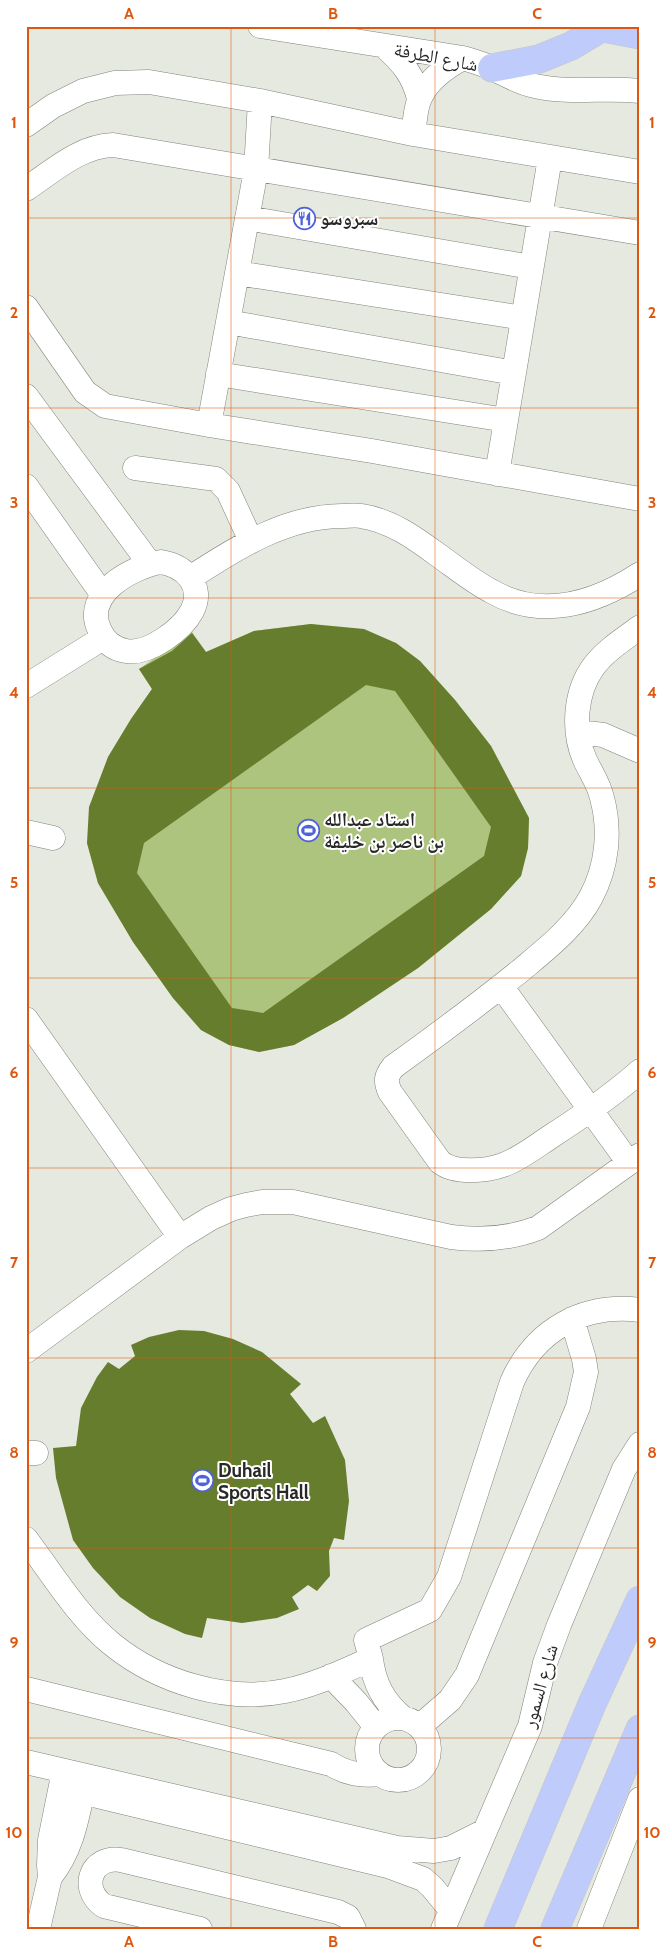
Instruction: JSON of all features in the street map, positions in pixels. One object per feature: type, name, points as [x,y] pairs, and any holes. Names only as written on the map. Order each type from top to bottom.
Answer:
[{"type":"main road","points":[[492,68],[539,59],[571,46],[597,27],[640,35]]},
{"type":"main road","points":[[498,1929],[592,1704],[639,1600]]},
{"type":"main road","points":[[555,1929],[640,1729]]},
{"type":"street","name":"شارع الطرفة","points":[[260,26],[463,58],[492,68],[516,81],[542,88],[565,90],[640,90]]},
{"type":"street","points":[[384,47],[400,60],[410,74],[419,99]]},
{"type":"street","points":[[413,134],[419,99],[438,75],[450,65],[463,58]]},
{"type":"street","points":[[26,126],[68,97],[83,91],[116,83],[149,82],[260,101],[413,134],[640,172]]},
{"type":"street","points":[[209,426],[256,170],[260,101]]},
{"type":"street","points":[[26,189],[83,151],[102,145],[123,146],[256,170],[640,233]]},
{"type":"street","points":[[497,474],[550,158]]},
{"type":"street","points":[[247,218],[532,267]]},
{"type":"street","points":[[236,274],[523,318]]},
{"type":"street","points":[[26,307],[86,392],[94,400],[105,406],[209,426],[640,499]]},
{"type":"street","points":[[228,322],[514,373]]},
{"type":"street","points":[[218,374],[506,420]]},
{"type":"street","points":[[26,396],[150,564]]},
{"type":"street","points":[[136,468],[216,480],[228,491],[251,541]]},
{"type":"street","points":[[26,486],[102,595]]},
{"type":"street","points":[[190,578],[251,541],[285,527],[329,516],[361,515],[388,524],[413,537],[491,592],[539,607],[561,607],[581,602],[622,586],[640,574]]},
{"type":"street","points":[[161,562],[173,564],[182,569],[190,578],[195,588],[196,600],[186,620],[169,636],[148,648],[129,652],[119,650],[103,638],[98,628],[97,605],[102,595],[124,576],[150,564],[161,562]]},
{"type":"street","points":[[640,627],[603,655],[589,672],[582,685],[579,698],[579,732],[585,759],[602,798],[606,823],[605,855],[599,877],[590,898],[567,928],[543,952],[393,1067],[386,1077],[386,1083],[390,1092],[440,1162],[453,1169],[478,1169],[504,1165],[531,1150],[589,1110],[640,1071]]},
{"type":"street","points":[[26,686],[103,638]]},
{"type":"street","points":[[579,732],[603,735],[640,751]]},
{"type":"street","points":[[26,832],[53,838]]},
{"type":"street","points":[[27,1349],[180,1237],[210,1218],[231,1209],[262,1202],[293,1202],[451,1237],[482,1240],[511,1236],[538,1228],[634,1159],[589,1110],[501,986]]},
{"type":"street","points":[[26,1019],[180,1237]]},
{"type":"street","points":[[331,1676],[356,1702],[371,1735],[368,1759],[373,1768],[388,1779],[397,1780],[415,1776],[427,1761],[429,1742],[425,1734],[395,1711],[382,1694],[373,1672],[366,1640],[430,1610],[450,1577],[512,1382],[519,1366],[530,1350],[543,1337],[572,1319],[611,1308],[640,1310]]},
{"type":"street","points":[[331,1764],[353,1755],[371,1735],[391,1718],[411,1722],[450,1700],[467,1675],[578,1406],[586,1372],[572,1319]]},
{"type":"street","name":"شارع السمور","points":[[447,1919],[530,1726],[545,1663],[556,1631],[624,1469],[640,1444]]},
{"type":"street","points":[[26,1539],[84,1616],[113,1645],[153,1672],[227,1693],[251,1694],[285,1691],[331,1676],[371,1659]]},
{"type":"street","points":[[26,1689],[331,1764],[351,1773],[360,1775],[380,1774]]},
{"type":"street","points":[[26,1762],[74,1781],[388,1866],[423,1879],[432,1887],[447,1919]]},
{"type":"street","points":[[26,1778],[74,1781],[397,1848],[434,1851],[451,1848],[485,1831]]},
{"type":"street","points":[[38,1929],[50,1877],[50,1840],[74,1781]]},
{"type":"street","points":[[589,1929],[640,1800]]},
{"type":"street","points":[[618,1856],[640,1842]]},
{"type":"street","points":[[200,1929],[104,1906],[94,1897],[91,1891],[93,1872],[102,1862],[108,1859],[121,1860],[338,1912],[348,1917],[354,1929]]},
{"type":"green space","name":"استاد عبدالله بن ناصر بن خليفة","points":[[311,624],[396,643],[420,661],[455,700],[491,746],[529,818],[528,848],[521,876],[491,909],[418,968],[343,1018],[294,1045],[259,1052],[229,1045],[201,1030],[173,998],[133,942],[98,883],[87,843],[108,757],[152,689],[139,669],[192,632],[206,652],[254,631]]},
{"type":"building","points":[[311,624],[364,629],[396,643],[420,661],[455,700],[491,746],[529,818],[528,848],[521,876],[491,909],[418,968],[343,1018],[294,1045],[259,1052],[229,1045],[201,1030],[173,998],[133,942],[98,883],[87,843],[89,807],[108,757],[152,689],[139,669],[172,651],[192,633],[206,652],[254,631]],"holes":[[[366,685],[395,691],[491,827],[484,856],[263,1013],[232,1008],[137,873],[144,843]]]},
{"type":"building","name":"Duhail Sports Hall","points":[[179,1330],[204,1331],[233,1339],[262,1352],[301,1384],[290,1394],[313,1423],[325,1416],[345,1460],[349,1501],[344,1540],[334,1538],[329,1551],[330,1576],[317,1591],[308,1585],[292,1597],[299,1609],[277,1618],[242,1623],[207,1618],[202,1638],[185,1634],[150,1618],[120,1597],[93,1568],[73,1540],[56,1478],[53,1448],[76,1446],[81,1408],[97,1377],[108,1362],[119,1369],[135,1356],[131,1345],[149,1337]]},
{"type":"place","name":"سبروسو","points":[[304,218]]},
{"type":"place","name":"استاد عبدالله بن ناصر بن خليفة","points":[[308,830]]},
{"type":"place","name":"Duhail Sports Hall","points":[[202,1481]]}]
